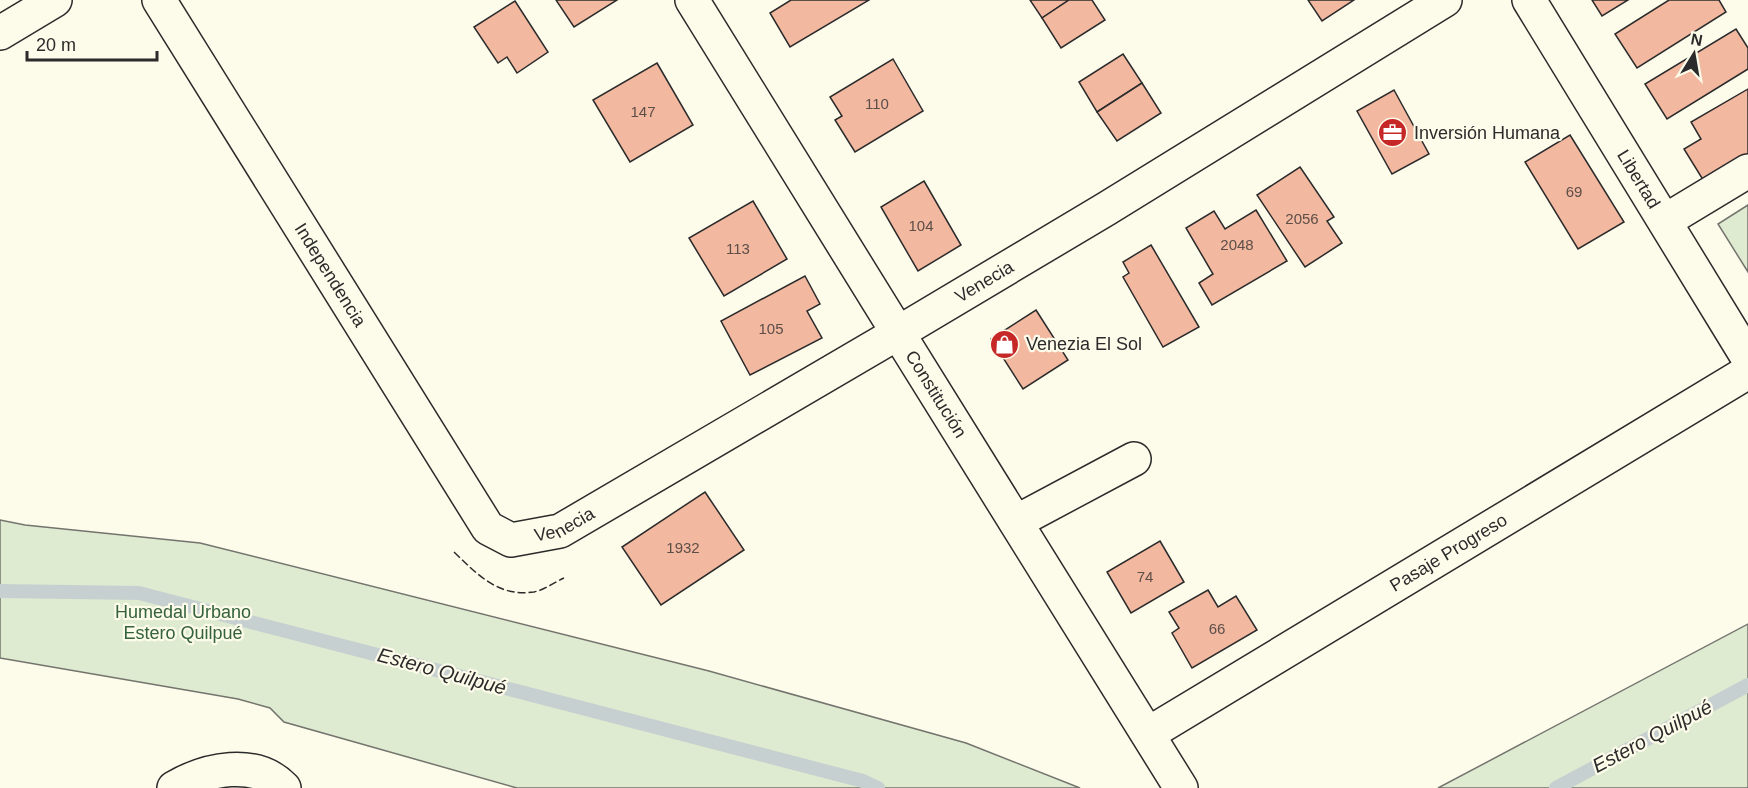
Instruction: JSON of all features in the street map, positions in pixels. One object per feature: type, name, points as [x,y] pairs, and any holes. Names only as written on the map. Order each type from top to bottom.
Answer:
[{"type":"street","points":[[0,33],[55,0]]},
{"type":"street","name":"Independencia","points":[[159,0],[488,528],[511,540]]},
{"type":"street","name":"Constitución","points":[[692,0],[1181,788]]},
{"type":"street","name":"Venecia","points":[[511,540],[560,531],[1106,209],[1445,0]]},
{"type":"street","name":"Libertad","points":[[1529,0],[1748,358]]},
{"type":"street","points":[[1665,221],[1748,171]]},
{"type":"street","name":"Pasaje Progreso","points":[[1148,734],[1748,372]]},
{"type":"street","points":[[1016,522],[1134,459]]},
{"type":"street","points":[[174,788],[213,772],[248,769],[276,780],[284,788]]},
{"type":"green space","points":[[1748,205],[1748,272],[1718,224]]},
{"type":"green space","name":"Humedal Urbano Estero Quilpué","points":[[0,520],[25,525],[200,543],[709,671],[966,743],[1080,788],[517,788],[284,722],[270,708],[238,699],[0,658]]},
{"type":"green space","points":[[1748,624],[1748,788],[1438,788]]},
{"type":"building","points":[[556,0],[617,0],[574,27]]},
{"type":"building","points":[[791,0],[869,0],[790,47],[770,13]]},
{"type":"building","points":[[1030,0],[1069,0],[1042,18]]},
{"type":"building","points":[[1069,0],[1092,0],[1105,20],[1061,48],[1042,18]]},
{"type":"building","points":[[1308,0],[1354,0],[1322,21]]},
{"type":"building","points":[[1592,0],[1628,0],[1602,16]]},
{"type":"building","points":[[1669,0],[1719,0],[1726,12],[1637,68],[1615,34]]},
{"type":"building","points":[[515,1],[548,52],[517,73],[507,57],[498,63],[474,27]]},
{"type":"building","points":[[1736,29],[1748,48],[1748,69],[1667,119],[1645,84]]},
{"type":"building","points":[[1123,54],[1142,83],[1097,112],[1079,82]]},
{"type":"building","points":[[893,59],[923,111],[855,152],[835,120],[842,116],[830,97]]},
{"type":"building","points":[[657,63],[693,125],[630,162],[593,100]]},
{"type":"building","points":[[1142,83],[1161,113],[1117,141],[1097,112]]},
{"type":"building","points":[[1748,89],[1748,157],[1705,183],[1684,149],[1701,139],[1691,122]]},
{"type":"building","name":"Inversión Humana","points":[[1394,90],[1429,154],[1392,174],[1357,111]]},
{"type":"building","points":[[1570,135],[1624,222],[1578,249],[1525,162]]},
{"type":"building","points":[[1300,167],[1334,217],[1327,221],[1342,243],[1305,267],[1257,195]]},
{"type":"building","points":[[924,181],[961,245],[918,271],[881,207]]},
{"type":"building","points":[[753,201],[787,259],[724,296],[689,238]]},
{"type":"building","points":[[1256,210],[1287,261],[1212,305],[1199,283],[1213,274],[1186,228],[1214,211],[1225,229]]},
{"type":"building","points":[[1151,245],[1199,327],[1163,347],[1123,277],[1129,273],[1123,262]]},
{"type":"building","points":[[805,276],[820,304],[807,311],[822,338],[750,375],[721,321]]},
{"type":"building","points":[[1036,310],[1068,360],[1023,389],[991,339]]},
{"type":"building","points":[[705,492],[744,550],[661,605],[622,547]]},
{"type":"building","points":[[1160,541],[1184,582],[1131,613],[1107,572]]},
{"type":"building","points":[[1208,590],[1218,607],[1236,596],[1257,630],[1192,668],[1172,633],[1179,628],[1169,612]]},
{"type":"waterway","name":"Estero Quilpué","points":[[0,591],[139,593],[863,781],[878,788]]},
{"type":"waterway","name":"Estero Quilpué","points":[[1556,788],[1748,685]]},
{"type":"fence","points":[[454,552],[480,576],[499,588],[510,591],[534,592],[564,578]]},
{"type":"place","name":"Inversión Humana","points":[[1393,133]]},
{"type":"place","name":"Venezia El Sol","points":[[1005,344]]}]
